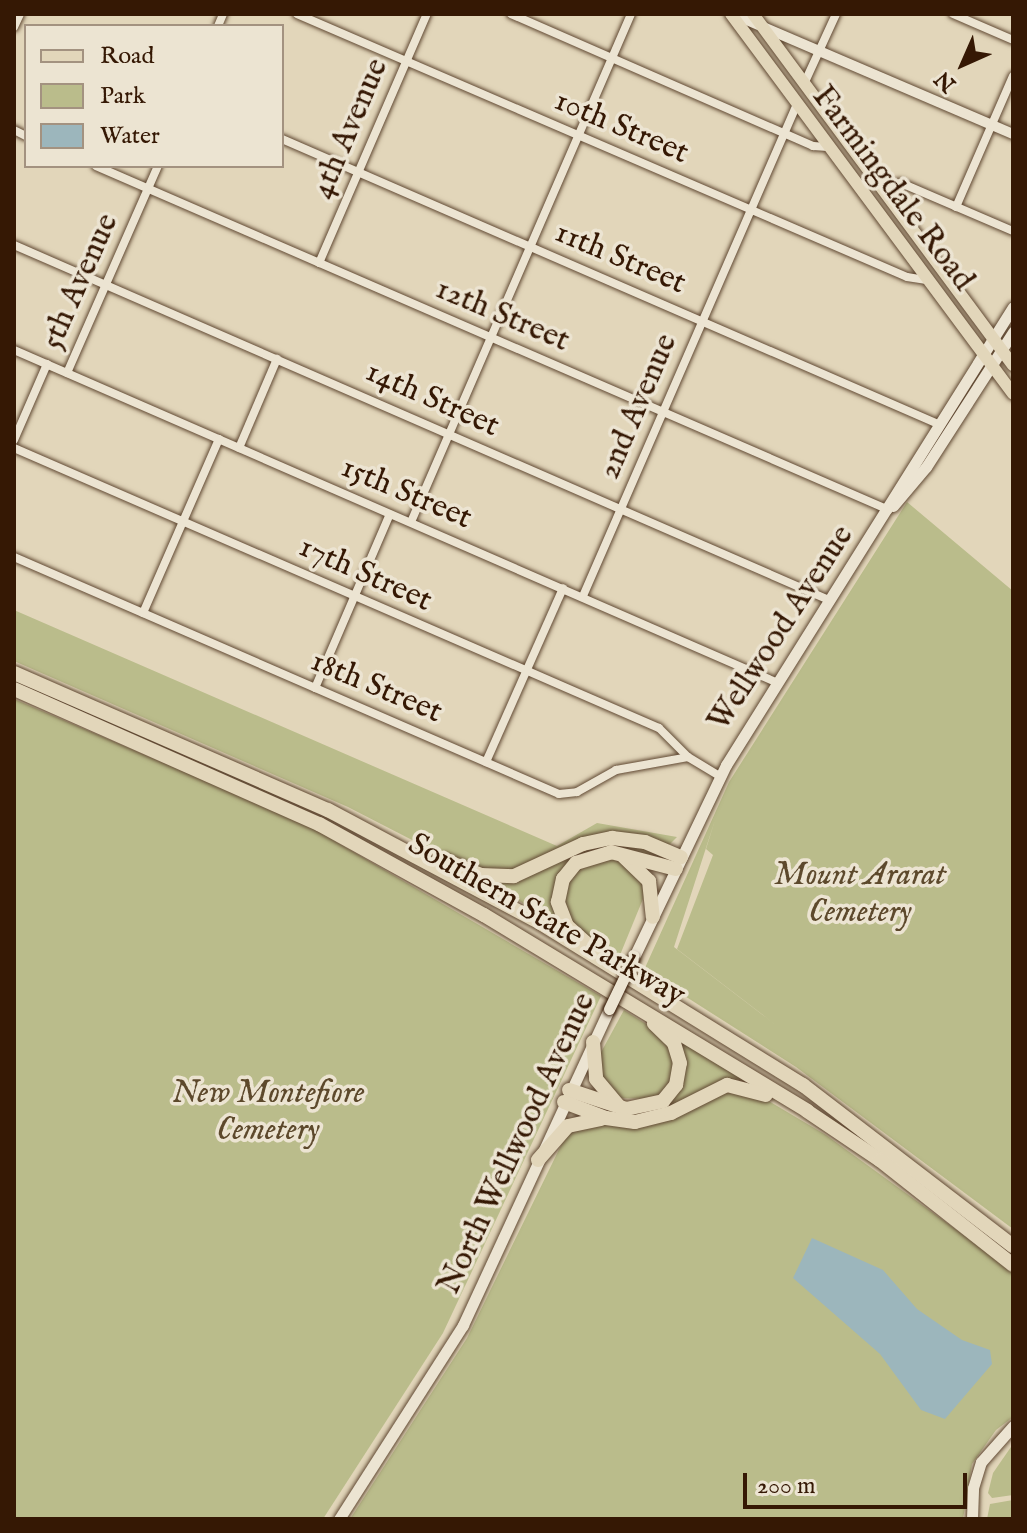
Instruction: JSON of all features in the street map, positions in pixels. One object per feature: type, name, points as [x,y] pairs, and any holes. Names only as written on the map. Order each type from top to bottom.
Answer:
[{"type":"highway","name":"Southern State Parkway","points":[[14,673],[383,837],[628,965],[803,1085],[1013,1246]]},
{"type":"highway","name":"Southern State Parkway","points":[[14,689],[328,829],[600,983],[807,1111],[880,1160],[1013,1265]]},
{"type":"highway","points":[[383,837],[466,871],[499,877],[526,873],[583,844],[606,839],[638,841],[678,863]]},
{"type":"highway","points":[[628,965],[573,933],[558,902],[563,879],[576,863],[595,853],[617,852],[678,863]]},
{"type":"highway","points":[[617,852],[645,875],[653,917]]},
{"type":"highway","points":[[566,1096],[621,1108],[648,1108],[667,1097],[678,1081],[680,1059],[665,1033],[600,983]]},
{"type":"highway","points":[[593,1042],[598,1084],[621,1108]]},
{"type":"highway","points":[[538,1160],[571,1124],[606,1118],[657,1118],[732,1084],[807,1111]]},
{"type":"highway","points":[[566,1096],[606,1118]]},
{"type":"main road","name":"Farmingdale Road","points":[[732,14],[1013,394]]},
{"type":"main road","name":"Farmingdale Road","points":[[753,14],[1013,365]]},
{"type":"main road","points":[[889,510],[938,424],[1013,307]]},
{"type":"main road","points":[[889,510],[910,490],[1013,332]]},
{"type":"main road","name":"Wellwood Avenue","points":[[720,776],[889,510]]},
{"type":"main road","name":"North Wellwood Avenue","points":[[339,1519],[463,1325],[566,1096],[720,776]]},
{"type":"main road","points":[[972,1519],[973,1488],[981,1462],[1013,1426]]},
{"type":"street","points":[[15,24],[20,14]]},
{"type":"street","name":"10th Street","points":[[297,14],[750,211],[907,277],[927,280]]},
{"type":"street","name":"4th Avenue","points":[[319,263],[427,14]]},
{"type":"street","points":[[511,14],[784,132],[828,147]]},
{"type":"street","points":[[411,522],[631,14]]},
{"type":"street","points":[[732,14],[1013,134]]},
{"type":"street","points":[[804,84],[836,14]]},
{"type":"street","points":[[953,14],[1013,40]]},
{"type":"street","points":[[956,207],[1013,76]]},
{"type":"street","name":"2nd Avenue","points":[[583,596],[797,104]]},
{"type":"street","name":"11th Street","points":[[284,140],[938,424]]},
{"type":"street","name":"12th Street","points":[[101,168],[889,510]]},
{"type":"street","name":"5th Avenue","points":[[67,373],[157,168]]},
{"type":"street","points":[[879,186],[898,182],[1013,231]]},
{"type":"street","name":"14th Street","points":[[14,245],[831,601]]},
{"type":"street","name":"15th Street","points":[[14,350],[778,683]]},
{"type":"street","points":[[239,448],[277,359]]},
{"type":"street","name":"5th Avenue","points":[[14,440],[47,364]]},
{"type":"street","points":[[143,613],[219,439]]},
{"type":"street","name":"17th Street","points":[[14,448],[663,731],[688,757]]},
{"type":"street","points":[[315,688],[390,514]]},
{"type":"street","name":"18th Street","points":[[14,557],[567,795],[616,770],[688,757]]},
{"type":"street","points":[[486,762],[563,588]]},
{"type":"street","points":[[688,757],[720,776]]},
{"type":"green space","name":"Mount Ararat Cemetery","points":[[907,502],[1013,591],[1013,1229],[796,1067],[644,970],[729,782]],"holes":[[[715,820],[706,849],[713,855],[677,949],[785,1032],[674,947]]]},
{"type":"green space","points":[[14,610],[557,846],[597,823],[677,837],[669,845],[630,834],[525,868],[490,872],[447,858],[348,807],[14,661]]},
{"type":"green space","name":"New Montefiore Cemetery","points":[[14,699],[302,822],[601,996],[443,1333],[323,1519],[14,1519]]},
{"type":"green space","points":[[633,842],[663,857],[598,846]]},
{"type":"green space","points":[[598,846],[569,863],[562,872],[564,925],[478,879],[497,879],[581,848]]},
{"type":"green space","points":[[619,858],[645,877],[645,894],[620,955],[576,929],[562,900],[565,884],[585,861]]},
{"type":"green space","points":[[624,1010],[665,1036],[677,1070],[667,1088],[652,1099],[616,1098],[603,1087],[599,1056]]},
{"type":"green space","points":[[678,1039],[745,1079],[723,1081],[688,1102],[627,1117],[582,1104],[581,1099],[615,1111],[673,1094]]},
{"type":"green space","points":[[718,1091],[752,1091],[826,1135],[1013,1271],[1013,1417],[996,1430],[972,1464],[963,1519],[350,1519],[467,1338],[569,1129],[587,1122],[645,1127]]},
{"type":"green space","points":[[1013,1444],[1013,1495],[992,1498],[988,1493],[993,1473]]},
{"type":"green space","points":[[1013,1500],[1013,1519],[987,1519],[990,1504]]},
{"type":"water","points":[[812,1238],[883,1270],[917,1309],[962,1340],[990,1350],[992,1364],[945,1419],[921,1410],[880,1354],[793,1278]]}]
